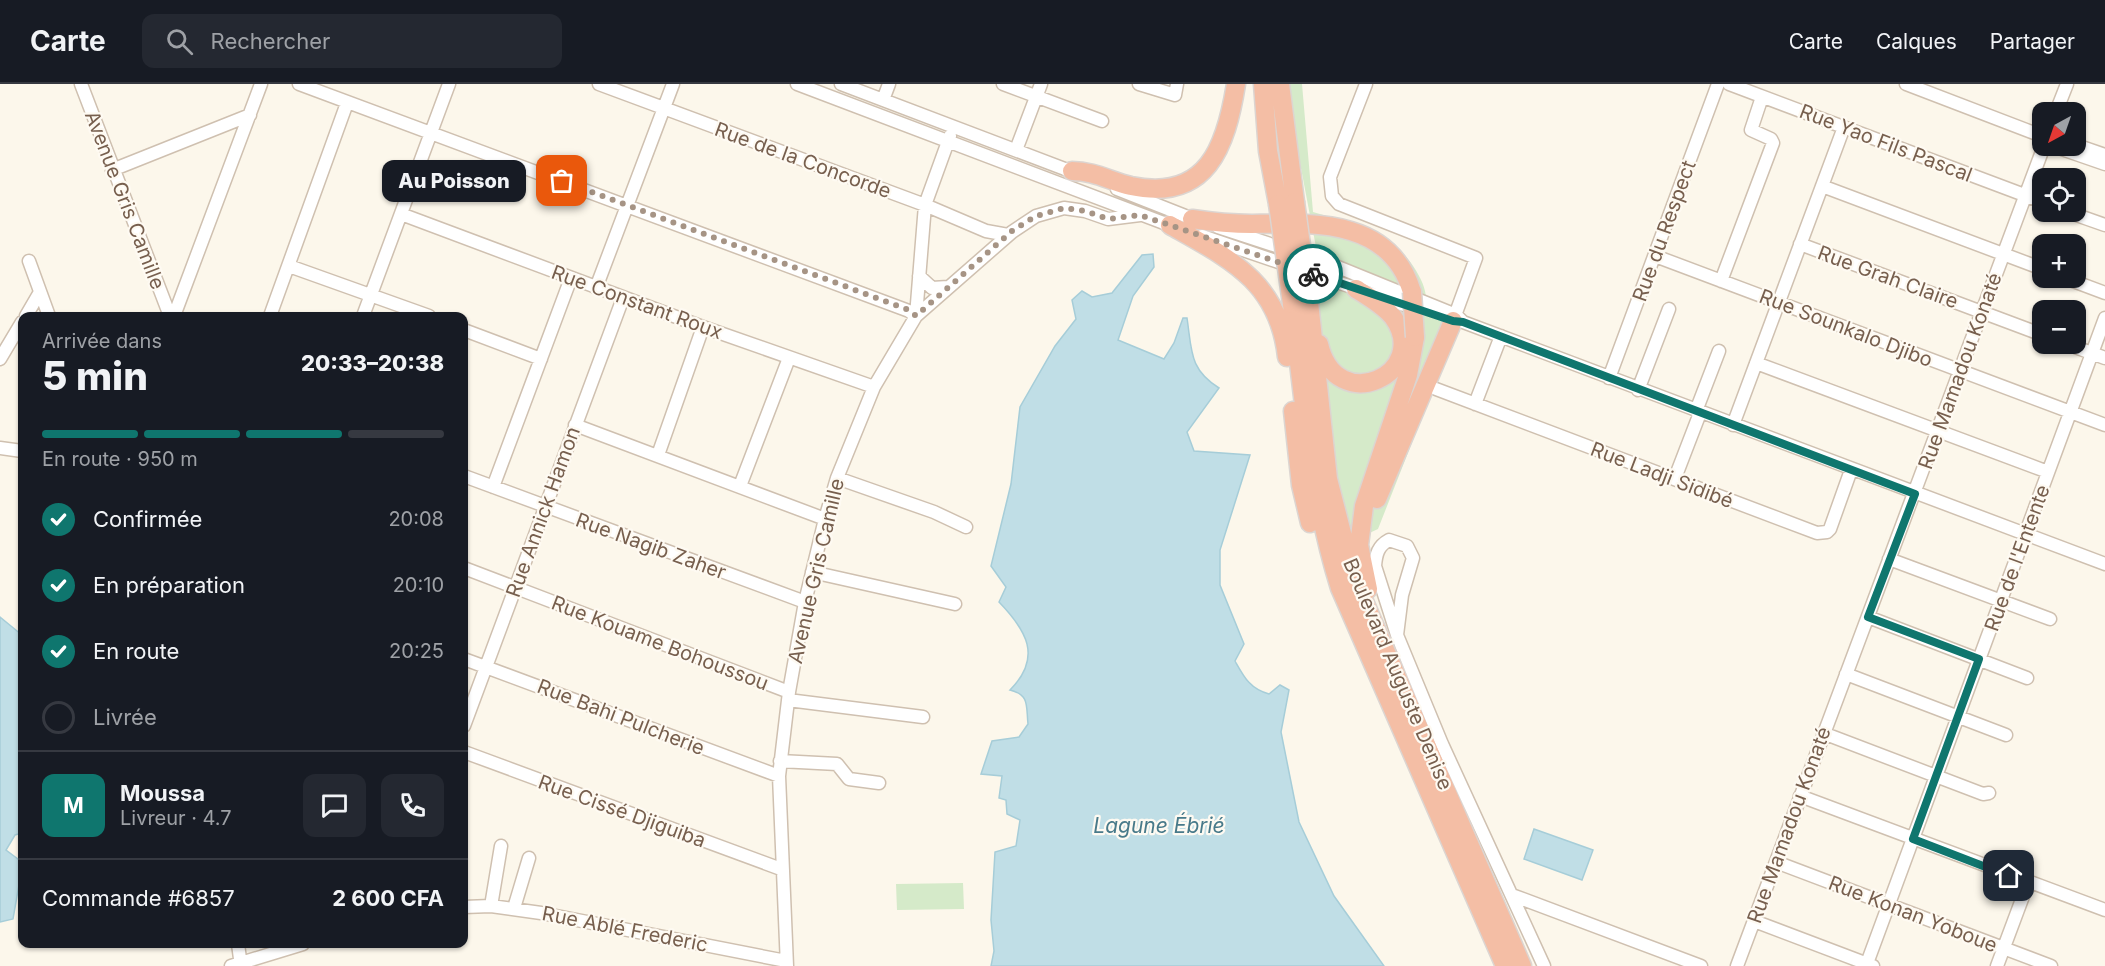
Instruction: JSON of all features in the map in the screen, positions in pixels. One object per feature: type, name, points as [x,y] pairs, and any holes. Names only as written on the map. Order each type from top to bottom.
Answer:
[{"type":"highway","points":[[1072,171],[1086,171],[1130,186],[1159,190],[1182,186],[1195,179],[1215,156],[1224,137],[1236,84]]},
{"type":"highway","name":"Boulevard Auguste Denise","points":[[1263,84],[1268,151],[1287,203]]},
{"type":"highway","name":"Boulevard Auguste Denise","points":[[1280,84],[1287,203],[1301,303],[1328,479],[1353,576],[1522,966]]},
{"type":"highway","points":[[1192,219],[1223,223],[1295,222],[1338,226],[1371,240],[1387,252],[1408,280],[1412,292],[1415,337],[1408,375],[1364,506],[1359,545],[1374,626]]},
{"type":"highway","points":[[1170,225],[1237,264],[1269,297],[1286,342],[1301,485],[1314,541],[1349,613]]},
{"type":"highway","points":[[1301,303],[1320,349],[1333,372],[1355,384],[1368,384],[1380,380],[1397,364],[1402,339],[1398,326],[1388,312],[1356,289]]},
{"type":"highway","name":"Boulevard Auguste Denise","points":[[1301,303],[1322,527],[1349,613],[1505,966]]},
{"type":"highway","points":[[1365,574],[1367,531],[1378,498],[1457,319]]},
{"type":"highway","points":[[1490,888],[1509,919],[1532,966]]},
{"type":"street","name":"Avenue Gris Camille","points":[[81,84],[112,170],[170,312]]},
{"type":"street","points":[[174,312],[261,84]]},
{"type":"street","points":[[299,84],[909,310],[916,316]]},
{"type":"street","points":[[365,312],[449,84]]},
{"type":"street","name":"Rue de la Concorde","points":[[599,84],[925,205],[986,231],[1008,235]]},
{"type":"street","points":[[596,288],[673,84]]},
{"type":"street","points":[[797,84],[1140,215],[1356,289],[1457,319]]},
{"type":"street","points":[[841,84],[1192,219],[1328,263],[1457,319],[1638,390],[2105,564]]},
{"type":"street","points":[[883,100],[889,84]]},
{"type":"street","points":[[1003,84],[1102,121]]},
{"type":"street","points":[[1016,150],[1041,84]]},
{"type":"street","points":[[1138,84],[1174,95],[1177,84]]},
{"type":"street","points":[[1366,84],[1330,177],[1332,196],[1339,204],[1476,258],[1457,319]]},
{"type":"street","name":"Rue du Respect","points":[[1609,378],[1718,84]]},
{"type":"street","name":"Rue Yao Fils Pascal","points":[[1729,84],[2032,198]]},
{"type":"street","points":[[1906,84],[2032,134]]},
{"type":"street","points":[[2060,102],[2067,84]]},
{"type":"street","points":[[1721,281],[1773,143],[1771,139],[1751,130],[1762,97]]},
{"type":"street","points":[[272,312],[347,103]]},
{"type":"street","points":[[112,170],[250,115]]},
{"type":"street","points":[[916,316],[925,205],[953,127]]},
{"type":"street","points":[[1733,425],[1844,127]]},
{"type":"street","points":[[2086,148],[2105,155]]},
{"type":"street","name":"Rue Mamadou Konaté","points":[[1737,966],[2004,254],[2036,156]]},
{"type":"street","points":[[2082,156],[2105,164]]},
{"type":"street","points":[[1822,186],[2032,265]]},
{"type":"street","name":"Avenue Gris Camille","points":[[787,963],[781,869],[779,776],[788,696],[805,602],[825,519],[837,478],[874,387],[916,316],[1008,235],[1036,216],[1064,208],[1085,211],[1108,219],[1140,215]]},
{"type":"street","name":"Rue Constant Roux","points":[[401,214],[623,298],[874,387]]},
{"type":"street","points":[[2086,218],[2105,225]]},
{"type":"street","points":[[986,231],[987,253]]},
{"type":"street","name":"Rue Grah Claire","points":[[1800,244],[2032,331]]},
{"type":"street","name":"Rue Sounkalo Djibo","points":[[1654,256],[2105,425]]},
{"type":"street","points":[[29,261],[48,312]]},
{"type":"street","points":[[289,266],[418,312]]},
{"type":"street","points":[[919,276],[932,288],[949,287]]},
{"type":"street","points":[[493,487],[571,278]]},
{"type":"street","points":[[2086,286],[2105,293]]},
{"type":"street","points":[[28,312],[40,292]]},
{"type":"street","name":"Rue Annick Hamon","points":[[468,715],[623,298]]},
{"type":"street","points":[[1638,390],[1669,309]]},
{"type":"street","name":"Rue de l'Entente","points":[[1868,965],[1888,905],[2105,318]]},
{"type":"street","points":[[658,455],[703,327]]},
{"type":"street","points":[[0,359],[18,329]]},
{"type":"street","points":[[468,332],[541,359]]},
{"type":"street","points":[[1475,404],[1501,336]]},
{"type":"street","points":[[1676,478],[1719,351]]},
{"type":"street","points":[[2086,351],[2105,358]]},
{"type":"street","points":[[740,486],[789,358]]},
{"type":"street","points":[[1756,363],[2048,472]]},
{"type":"street","name":"Rue Ladji Sidibé","points":[[1436,389],[1822,533],[1830,529],[1851,470]]},
{"type":"street","points":[[575,425],[825,519]]},
{"type":"street","points":[[0,448],[18,450]]},
{"type":"street","name":"Rue Nagib Zaher","points":[[468,478],[805,602]]},
{"type":"street","points":[[837,478],[934,512],[966,527]]},
{"type":"street","points":[[1397,634],[1402,595],[1413,558],[1407,546],[1399,541],[1389,540],[1381,544],[1376,554],[1375,566],[1397,634],[1442,744],[1544,966]]},
{"type":"street","points":[[1889,559],[2050,619]]},
{"type":"street","name":"Rue Kouame Bohoussou","points":[[468,570],[788,696],[923,717]]},
{"type":"street","points":[[812,572],[956,604]]},
{"type":"street","points":[[1868,617],[2027,678]]},
{"type":"street","name":"Rue Bahi Pulcherie","points":[[468,660],[779,776]]},
{"type":"street","points":[[1846,674],[2006,735]]},
{"type":"street","points":[[1823,733],[1983,794],[1989,793]]},
{"type":"street","name":"Rue Cissé Djiguiba","points":[[468,753],[781,869]]},
{"type":"street","points":[[780,762],[837,764],[849,778],[879,783]]},
{"type":"street","points":[[1800,796],[2105,910]]},
{"type":"street","points":[[490,906],[501,846]]},
{"type":"street","points":[[514,908],[529,858]]},
{"type":"street","name":"Rue Konan Yoboue","points":[[1776,862],[2051,966]]},
{"type":"street","points":[[1997,966],[2028,883]]},
{"type":"street","points":[[1512,895],[1701,966]]},
{"type":"street","name":"Rue Ablé Frederic","points":[[468,907],[514,908],[787,963]]},
{"type":"street","points":[[1754,921],[1868,965]]},
{"type":"street","points":[[238,948],[237,965],[290,948]]},
{"type":"green space","points":[[1285,84],[1302,84],[1313,212],[1355,224],[1390,242],[1414,267],[1423,284],[1426,297],[1463,313],[1378,529],[1350,542],[1336,476],[1318,309],[1323,284]]},
{"type":"green space","points":[[963,883],[964,909],[897,910],[896,884]]},
{"type":"water","name":"Lagune Ébrié","points":[[1153,254],[1154,267],[1133,296],[1118,340],[1164,359],[1174,343],[1183,318],[1187,318],[1191,350],[1197,366],[1209,381],[1219,388],[1187,432],[1194,451],[1250,455],[1220,550],[1220,585],[1244,644],[1235,661],[1252,686],[1262,692],[1269,694],[1280,685],[1289,690],[1281,732],[1299,822],[1334,896],[1384,966],[991,966],[994,951],[991,920],[995,852],[1016,846],[1020,820],[1007,814],[1006,800],[999,798],[1002,776],[981,774],[992,741],[1019,737],[1028,724],[1024,698],[1010,690],[1026,666],[1027,644],[1017,623],[999,602],[1006,587],[991,566],[1011,484],[1020,407],[1055,346],[1076,319],[1072,300],[1082,291],[1092,297],[1112,293],[1142,255]]},
{"type":"water","points":[[0,617],[18,632],[18,834],[15,835],[6,850],[18,859],[18,891],[13,919],[0,922]]},
{"type":"water","points":[[1534,829],[1593,850],[1582,880],[1524,859]]},
{"type":"way so far","points":[[562,181],[909,310],[916,316],[1012,231],[1036,216],[1064,208],[1085,211],[1108,219],[1123,219],[1140,215],[1313,274]]},
{"type":"place","name":"Au Poisson","points":[[562,181]]},
{"type":"route","points":[[1313,274],[1453,321],[1463,322],[1915,494],[1868,617],[1979,659],[1913,839],[2009,876]]}]
